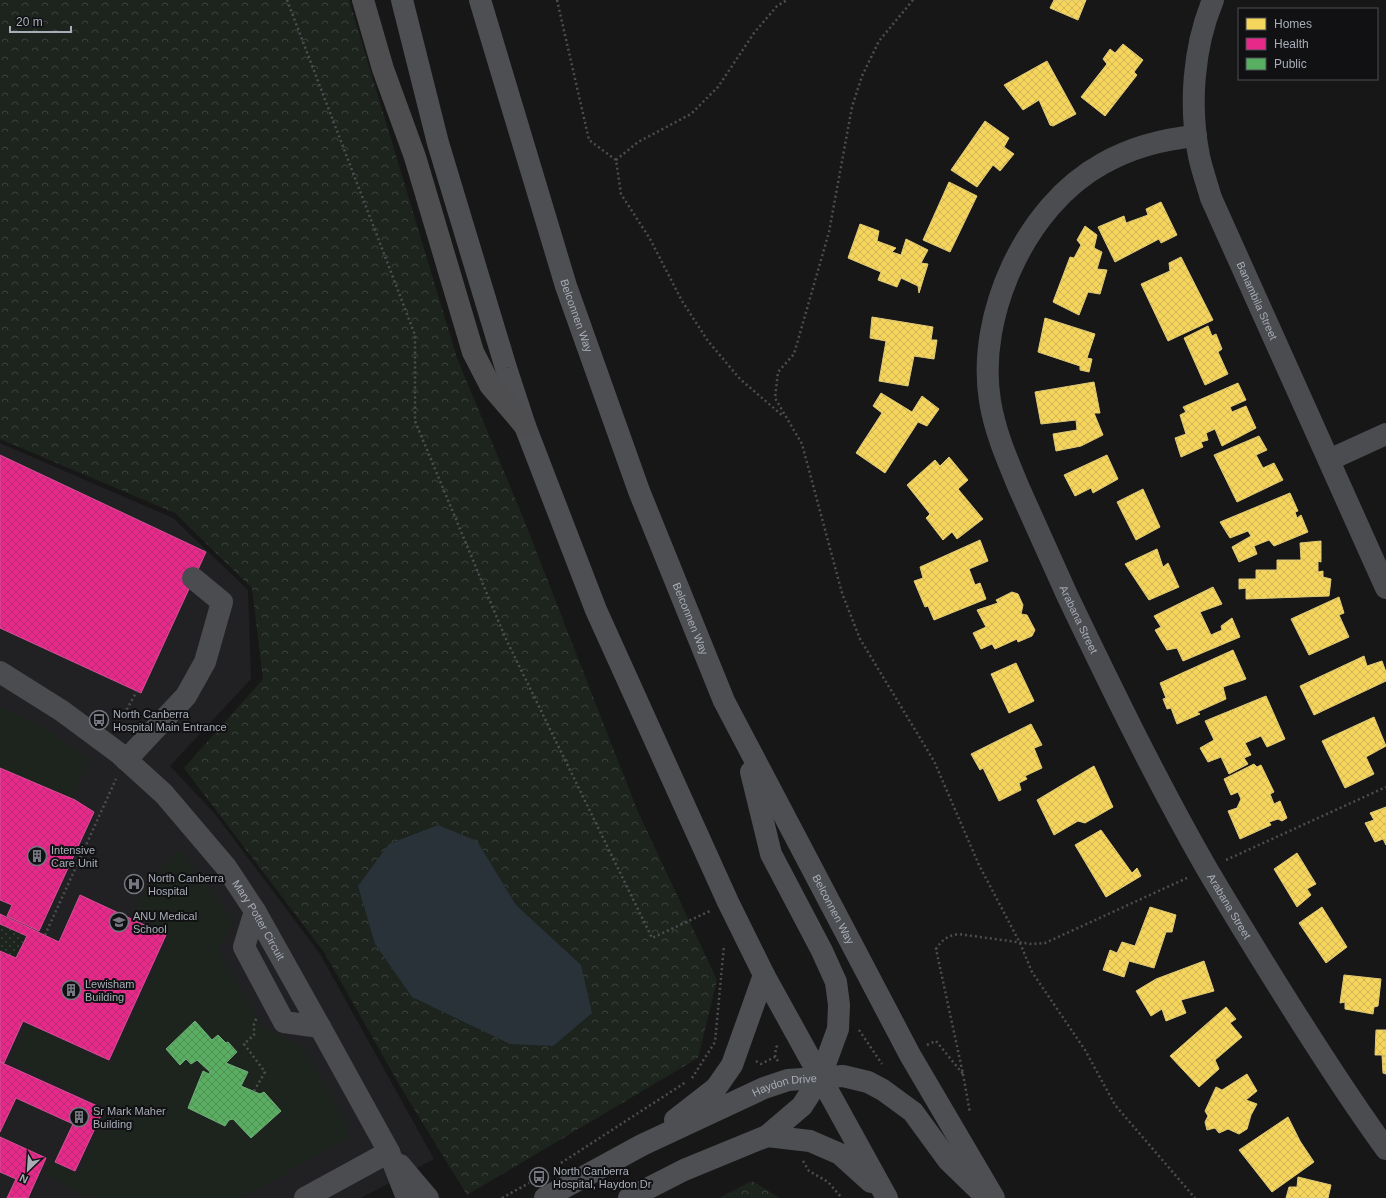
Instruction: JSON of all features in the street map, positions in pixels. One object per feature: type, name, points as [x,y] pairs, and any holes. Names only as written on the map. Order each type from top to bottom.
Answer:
[{"type":"highway","points":[[363,0],[383,69],[425,191],[473,352],[490,385],[525,426]]},
{"type":"main road","points":[[402,0],[438,143],[472,259],[525,426],[596,610],[728,902],[764,974],[886,1197]]},
{"type":"main road","name":"Belconnen Way","points":[[480,0],[566,286],[633,477],[724,701],[910,1055],[994,1198]]},
{"type":"main road","points":[[744,740],[771,854],[822,951],[836,982],[839,1005],[838,1029],[820,1078]]},
{"type":"main road","points":[[642,1145],[716,1088],[732,1065],[738,1052],[764,974]]},
{"type":"main road","points":[[820,1078],[843,1076],[868,1082],[883,1090],[913,1112],[948,1160],[988,1198]]},
{"type":"main road","name":"Haydon Drive","points":[[629,1198],[684,1170],[767,1136],[802,1106],[820,1078]]},
{"type":"main road","name":"Haydon Drive","points":[[539,1189],[642,1145],[764,1088],[788,1080],[820,1078]]},
{"type":"main road","points":[[767,1136],[810,1141],[840,1154],[886,1197]]},
{"type":"street","name":"Banambila Street","points":[[1213,0],[1199,47],[1194,92],[1196,136],[1199,157],[1211,198],[1386,588]]},
{"type":"street","name":"Arabana Street","points":[[1196,136],[1174,138],[1137,147],[1102,164],[1085,176],[1054,203],[1040,220],[1017,256],[1007,275],[994,316],[988,358],[989,399],[998,438],[1040,536],[1113,692],[1193,843],[1235,917],[1325,1060],[1386,1149]]},
{"type":"street","points":[[1328,460],[1386,434]]},
{"type":"street","points":[[126,760],[186,696],[205,662],[222,602],[193,578]]},
{"type":"street","name":"Mary Potter Circuit","points":[[0,672],[62,711],[126,760],[164,794],[192,825],[226,867],[255,911],[389,1152],[407,1198]]},
{"type":"street","points":[[255,911],[244,947],[284,1022],[320,1027]]},
{"type":"street","points":[[305,1198],[389,1152]]},
{"type":"street","name":"Mary Potter Circuit","points":[[389,1152],[428,1198]]},
{"type":"path","points":[[287,0],[415,335],[416,420],[505,637],[652,938],[728,902]]},
{"type":"path","points":[[558,0],[589,140],[616,160],[621,194],[650,239],[682,301],[708,341],[740,379],[785,417]]},
{"type":"path","points":[[616,160],[638,142],[691,114],[718,87],[754,33],[777,6],[787,0]]},
{"type":"path","points":[[913,0],[879,41],[862,76],[852,107],[829,232],[794,354],[778,372],[775,398],[802,444],[842,593],[860,639],[934,761],[979,865],[1020,942],[1032,972],[1085,1050],[1115,1105],[1194,1198]]},
{"type":"path","points":[[116,729],[137,691]]},
{"type":"path","points":[[45,935],[108,796],[126,760]]},
{"type":"path","points":[[936,1041],[963,1074],[936,949],[942,941],[949,936],[958,934],[1020,942],[1045,943]]},
{"type":"path","points":[[559,1164],[692,1079],[716,1042],[725,941]]},
{"type":"path","points":[[254,1091],[265,1072],[244,1044],[254,1036],[254,1024],[258,1014]]},
{"type":"path","points":[[859,1030],[884,1068]]},
{"type":"path","points":[[761,1064],[776,1057],[776,1047]]},
{"type":"path","points":[[802,1156],[804,1164],[808,1170],[828,1182],[842,1198]]},
{"type":"path","points":[[502,1198],[539,1189]]},
{"type":"shaded area","name":"North Canberra Hospital","points":[[0,443],[173,518],[248,590],[251,679],[170,766],[215,814],[320,954],[434,1159],[361,1198],[0,1198]]},
{"type":"shaded area","points":[[438,825],[477,841],[516,905],[581,965],[592,1013],[553,1046],[510,1044],[412,997],[375,944],[358,886],[389,844]]},
{"type":"green space","points":[[0,0],[349,0],[457,358],[524,520],[638,812],[717,980],[698,1058],[467,1195],[400,1086],[324,952],[184,768],[263,679],[252,588],[175,513],[0,439]]},
{"type":"green space","points":[[0,708],[39,725],[89,759],[72,799],[0,768]]},
{"type":"green space","points":[[179,849],[234,920],[218,949],[262,1026],[303,1047],[349,1127],[346,1139],[241,1198],[84,1198],[45,1173],[50,1161],[78,1175],[109,1107],[10,1060],[27,1024],[111,1065],[171,933],[133,913],[150,881]]},
{"type":"green space","points":[[0,924],[27,936],[16,958],[0,951]]},
{"type":"green space","points":[[752,1181],[780,1198],[719,1198]]},
{"type":"building: Homes","points":[[1054,0],[1086,0],[1078,20],[1050,8]]},
{"type":"building: Homes","points":[[1123,44],[1143,60],[1134,72],[1137,75],[1105,116],[1081,97],[1107,64],[1103,59],[1110,49],[1115,53]]},
{"type":"building: Homes","points":[[1047,61],[1076,114],[1053,126],[1050,125],[1039,100],[1023,110],[1004,85]]},
{"type":"building: Homes","points":[[985,121],[1009,138],[1004,147],[1014,154],[1000,171],[993,165],[977,187],[951,170]]},
{"type":"building: Homes","points":[[949,182],[977,196],[950,252],[923,240]]},
{"type":"building: Homes","points":[[1161,202],[1177,235],[1161,243],[1159,239],[1115,262],[1098,227],[1124,216],[1126,223],[1148,215],[1146,209]]},
{"type":"building: Homes","points":[[860,224],[879,231],[877,241],[896,248],[892,252],[901,255],[906,239],[928,250],[921,263],[928,264],[919,293],[918,286],[901,278],[897,287],[878,280],[881,272],[848,258]]},
{"type":"building: Homes","points":[[1085,226],[1097,235],[1094,248],[1102,252],[1097,269],[1107,270],[1100,294],[1088,292],[1079,315],[1053,302],[1070,257],[1074,258],[1081,245],[1077,240]]},
{"type":"building: Homes","points":[[1181,257],[1213,320],[1168,341],[1141,284],[1170,271],[1169,263]]},
{"type":"building: Homes","points":[[872,317],[933,327],[931,340],[937,340],[934,359],[914,356],[908,386],[879,381],[886,341],[870,338]]},
{"type":"building: Homes","points":[[1045,318],[1095,334],[1087,358],[1092,359],[1089,372],[1080,370],[1080,366],[1038,352]]},
{"type":"building: Homes","points":[[1208,326],[1212,336],[1216,334],[1222,349],[1218,352],[1228,374],[1205,385],[1184,338]]},
{"type":"building: Homes","points":[[1094,382],[1100,413],[1094,413],[1103,435],[1081,446],[1056,451],[1053,434],[1077,430],[1076,420],[1041,424],[1035,392]]},
{"type":"building: Homes","points":[[1238,383],[1246,400],[1230,407],[1232,412],[1246,406],[1256,428],[1222,446],[1215,429],[1206,433],[1208,440],[1201,442],[1203,447],[1181,457],[1175,438],[1186,434],[1180,415],[1186,412],[1183,407]]},
{"type":"building: Homes","points":[[881,393],[912,412],[922,396],[939,409],[927,426],[918,422],[885,473],[856,453],[882,413],[873,406]]},
{"type":"building: Homes","points":[[1259,436],[1267,450],[1256,455],[1263,468],[1274,463],[1283,480],[1237,502],[1214,455]]},
{"type":"building: Homes","points":[[1107,455],[1118,479],[1093,493],[1091,488],[1075,496],[1064,475]]},
{"type":"building: Homes","points":[[949,457],[968,480],[958,489],[983,519],[957,539],[952,532],[943,540],[926,518],[930,514],[907,485],[935,460],[940,466]]},
{"type":"building: Homes","points":[[1143,489],[1160,527],[1136,540],[1117,502]]},
{"type":"building: Homes","points":[[1290,493],[1298,511],[1295,512],[1297,518],[1301,515],[1308,532],[1274,546],[1269,540],[1254,546],[1257,554],[1239,562],[1232,547],[1251,536],[1248,531],[1230,538],[1220,522]]},
{"type":"building: Homes","points":[[980,540],[988,561],[969,569],[975,585],[980,583],[986,599],[934,620],[928,606],[925,607],[914,581],[923,578],[920,567]]},
{"type":"building: Homes","points":[[1321,541],[1321,562],[1318,561],[1318,572],[1323,571],[1323,577],[1331,579],[1329,596],[1246,599],[1246,588],[1239,589],[1239,579],[1256,579],[1256,570],[1277,570],[1277,560],[1301,560],[1300,543]]},
{"type":"building: Homes","points":[[1157,549],[1163,567],[1168,563],[1179,587],[1149,600],[1125,564]]},
{"type":"building: Homes","points":[[1213,587],[1222,604],[1200,612],[1211,635],[1222,630],[1221,626],[1232,618],[1240,637],[1183,661],[1177,648],[1167,650],[1155,630],[1161,627],[1154,616]]},
{"type":"building: Homes","points":[[1012,592],[1018,594],[1023,605],[1021,614],[1027,615],[1035,630],[1032,636],[1018,642],[1017,639],[995,649],[992,644],[981,649],[973,633],[986,627],[977,610],[998,603],[996,600]]},
{"type":"building: Homes","points":[[1339,597],[1344,613],[1339,615],[1349,637],[1309,655],[1291,619]]},
{"type":"building: Homes","points":[[1233,650],[1246,679],[1223,687],[1226,699],[1197,712],[1200,714],[1177,724],[1171,708],[1167,709],[1163,699],[1166,698],[1160,683]]},
{"type":"building: Homes","points":[[1364,656],[1367,666],[1382,661],[1386,672],[1386,681],[1314,715],[1300,686]]},
{"type":"building: Homes","points":[[1016,663],[1034,701],[1009,713],[991,674]]},
{"type":"building: Homes","points":[[1266,696],[1285,739],[1267,747],[1261,736],[1245,743],[1251,755],[1244,758],[1248,764],[1229,774],[1221,757],[1208,762],[1200,748],[1214,740],[1205,721]]},
{"type":"building: Homes","points":[[1374,717],[1386,746],[1366,757],[1374,774],[1345,788],[1322,741]]},
{"type":"building: Homes","points":[[1031,724],[1042,745],[1034,748],[1042,768],[1025,776],[1027,779],[1019,783],[1021,790],[999,801],[983,768],[980,770],[971,754]]},
{"type":"building: Homes","points":[[1254,764],[1257,767],[1261,765],[1274,792],[1270,794],[1274,804],[1280,801],[1287,818],[1282,821],[1278,819],[1269,822],[1271,825],[1240,839],[1228,811],[1237,808],[1241,799],[1238,792],[1231,795],[1224,779]]},
{"type":"building: Homes","points":[[1094,766],[1113,807],[1085,823],[1078,821],[1054,835],[1037,800]]},
{"type":"building: Homes","points":[[1386,807],[1386,845],[1383,839],[1375,842],[1365,823],[1374,820],[1370,813]]},
{"type":"building: Homes","points":[[1101,830],[1132,873],[1137,868],[1141,876],[1106,897],[1075,845]]},
{"type":"building: Homes","points":[[1297,853],[1316,884],[1307,889],[1311,895],[1297,907],[1274,869]]},
{"type":"building: Homes","points":[[1150,907],[1176,915],[1172,932],[1166,932],[1154,968],[1129,961],[1124,977],[1103,970],[1110,950],[1117,953],[1122,942],[1135,946]]},
{"type":"building: Homes","points":[[1322,907],[1347,947],[1326,963],[1299,923]]},
{"type":"building: Homes","points":[[1204,961],[1214,991],[1181,1000],[1186,1013],[1166,1021],[1162,1009],[1151,1016],[1136,991],[1156,979]]},
{"type":"building: Homes","points":[[1344,975],[1381,979],[1378,1006],[1374,1007],[1373,1014],[1345,1009],[1345,1002],[1340,1003]]},
{"type":"building: Homes","points":[[1226,1007],[1236,1019],[1230,1023],[1242,1037],[1215,1060],[1219,1069],[1199,1087],[1170,1056]]},
{"type":"building: Homes","points":[[1376,1030],[1386,1030],[1386,1074],[1383,1073],[1382,1055],[1375,1055]]},
{"type":"building: Homes","points":[[1247,1074],[1257,1091],[1246,1100],[1257,1104],[1251,1115],[1247,1129],[1239,1134],[1228,1129],[1219,1133],[1215,1128],[1207,1130],[1205,1122],[1208,1116],[1205,1111],[1216,1087],[1222,1090]]},
{"type":"building: Homes","points":[[1288,1117],[1300,1141],[1314,1162],[1272,1192],[1239,1150]]},
{"type":"building: Homes","points":[[1298,1177],[1331,1185],[1328,1198],[1286,1198],[1289,1187],[1297,1187]]},
{"type":"building: Health","points":[[0,455],[206,552],[141,693],[0,628]]},
{"type":"building: Health","name":"Intensive Care Unit","points":[[0,768],[75,800],[94,812],[39,931],[7,916],[12,905],[0,900]]},
{"type":"building: Health","name":"Lewisham Building","points":[[80,895],[166,935],[109,1060],[23,1021],[4,1063],[0,1062],[0,951],[16,958],[27,936],[0,924],[0,914],[59,942]]},
{"type":"building: Health","name":"Sr Mark Maher Building","points":[[0,1062],[104,1109],[75,1171],[55,1162],[73,1124],[16,1098],[0,1132]]},
{"type":"building: Health","points":[[0,1137],[46,1158],[28,1198],[7,1198],[16,1179],[0,1172]]},
{"type":"building: Public","points":[[195,1021],[212,1040],[218,1035],[226,1043],[228,1042],[237,1052],[226,1063],[248,1072],[241,1086],[260,1094],[264,1092],[281,1111],[251,1138],[233,1119],[229,1120],[225,1126],[188,1108],[203,1071],[209,1074],[210,1072],[197,1060],[191,1064],[186,1059],[180,1065],[166,1049]]},
{"type":"place","name":"North Canberra Hospital Main Entrance","points":[[99,720]]},
{"type":"place","name":"Intensive Care Unit","points":[[37,856]]},
{"type":"place","name":"North Canberra Hospital","points":[[134,884]]},
{"type":"place","name":"ANU Medical School","points":[[119,922]]},
{"type":"place","name":"Lewisham Building","points":[[71,990]]},
{"type":"place","name":"Sr Mark Maher Building","points":[[79,1117]]},
{"type":"place","name":"North Canberra Hospital, Haydon Dr","points":[[539,1177]]}]
